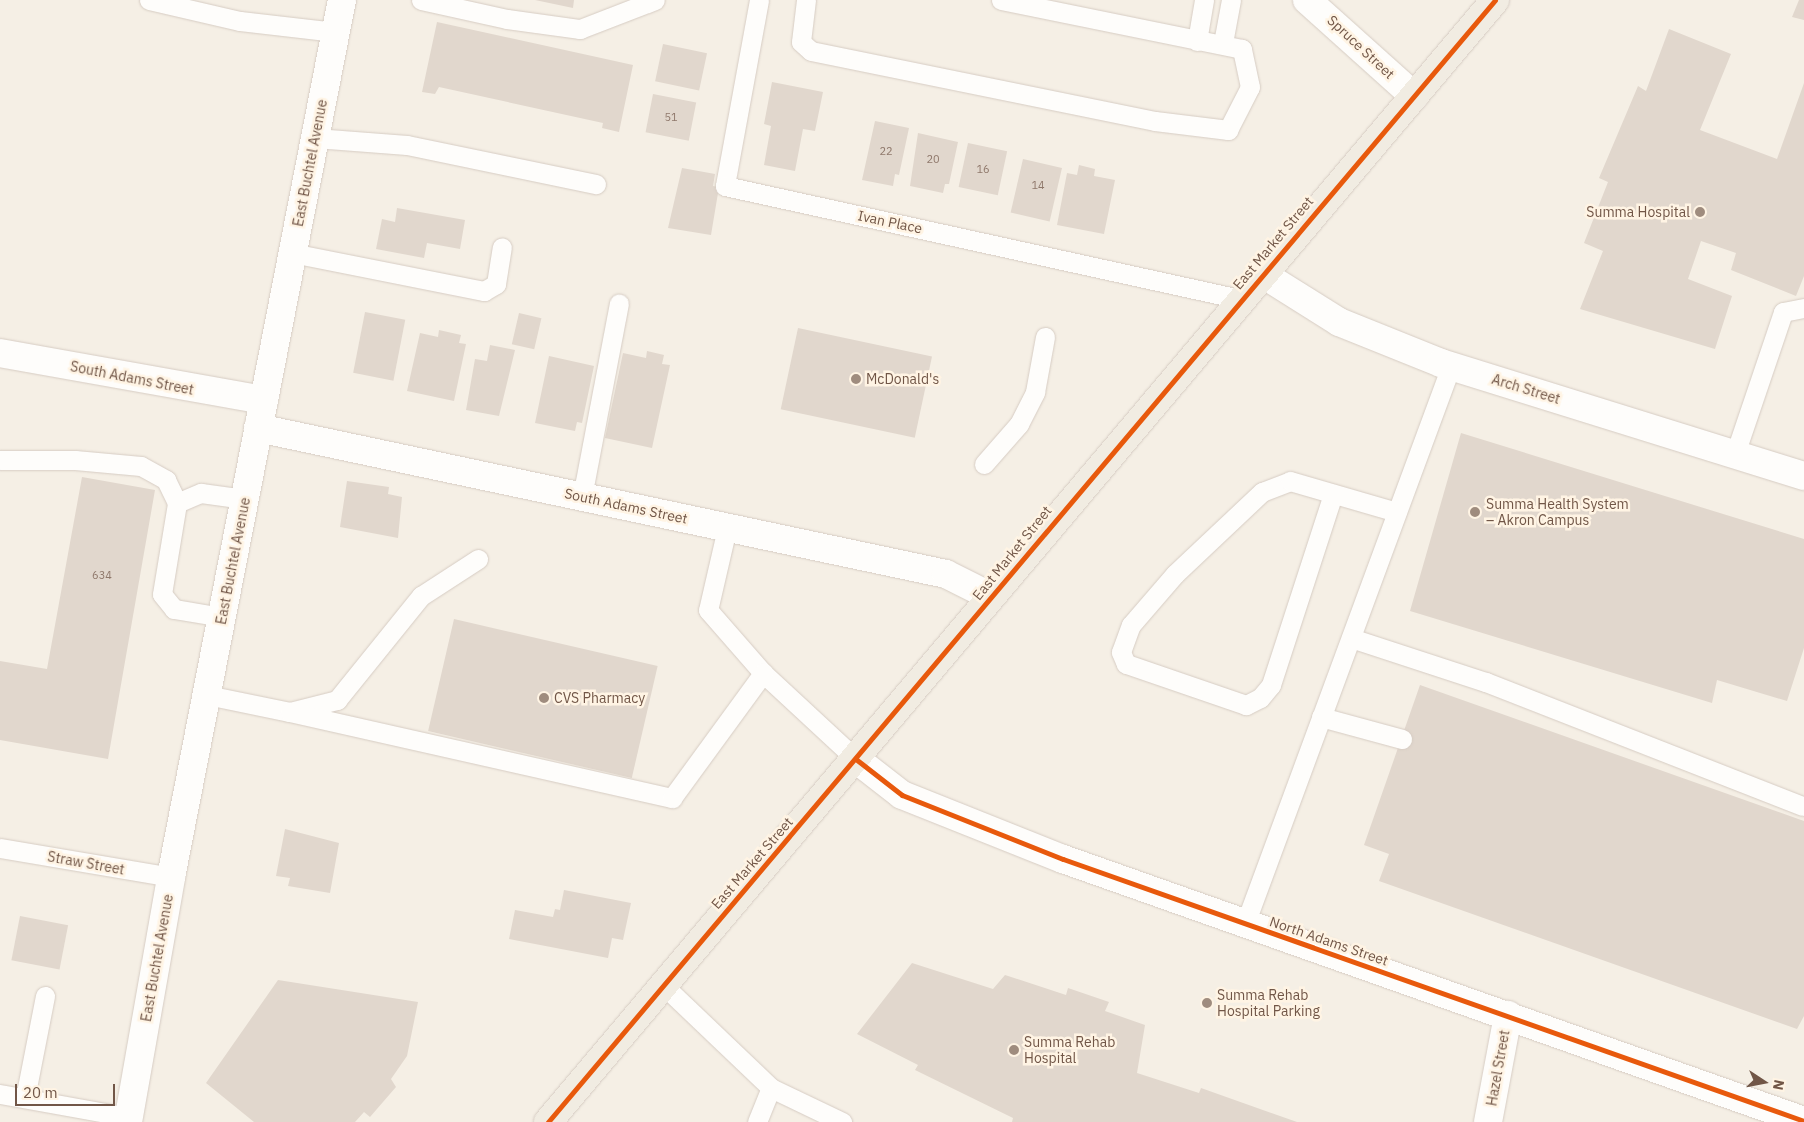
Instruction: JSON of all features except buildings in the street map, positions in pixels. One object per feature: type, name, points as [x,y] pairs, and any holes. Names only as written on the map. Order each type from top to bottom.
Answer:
[{"type":"main road","name":"East Market Street","points":[[548,1122],[857,760],[990,596],[1261,273],[1495,0]]},
{"type":"street","name":"East Buchtel Avenue","points":[[128,1120],[171,878],[342,0]]},
{"type":"street","name":"Spruce Street","points":[[1307,0],[1414,96]]},
{"type":"street","name":"Arch Street","points":[[1261,273],[1339,322],[1452,366],[1804,476]]},
{"type":"street","name":"South Adams Street","points":[[0,353],[264,400]]},
{"type":"street","name":"South Adams Street","points":[[258,428],[946,574],[990,596]]},
{"type":"street","name":"North Adams Street","points":[[857,760],[902,795],[1063,859],[1245,924],[1508,1014],[1804,1122]]},
{"type":"street","name":"Hazel Street","points":[[1488,1122],[1508,1014]]},
{"type":"lane","points":[[149,0],[240,21],[335,32]]},
{"type":"lane","points":[[421,0],[507,19],[580,29],[655,0]]},
{"type":"lane","name":"Ivan Place","points":[[759,0],[725,186],[1240,299]]},
{"type":"lane","points":[[806,0],[800,42],[811,51],[1216,130],[1228,130],[1250,87],[1242,49],[1223,43],[1197,41],[1001,0]]},
{"type":"lane","points":[[1197,41],[1204,0]]},
{"type":"lane","points":[[1223,43],[1231,0]]},
{"type":"lane","points":[[315,138],[407,145],[596,184]]},
{"type":"lane","points":[[292,253],[484,291],[496,284],[502,247]]},
{"type":"lane","points":[[582,497],[619,302]]},
{"type":"lane","points":[[1735,454],[1783,312],[1804,308]]},
{"type":"lane","points":[[984,464],[1019,424],[1035,392],[1045,337]]},
{"type":"lane","points":[[1245,924],[1452,366]]},
{"type":"lane","points":[[0,460],[75,460],[141,466],[166,480],[177,502],[162,594],[174,609],[222,617]]},
{"type":"lane","points":[[1333,494],[1271,685],[1260,698],[1246,705],[1126,664],[1121,652],[1131,626],[1175,574],[1262,492],[1290,481],[1398,512]]},
{"type":"lane","points":[[177,502],[201,493],[245,498]]},
{"type":"lane","points":[[727,528],[708,610],[763,673],[857,760]]},
{"type":"lane","points":[[290,712],[337,700],[422,596],[478,559]]},
{"type":"lane","points":[[1351,638],[1486,682],[1802,806]]},
{"type":"lane","points":[[206,695],[290,712],[672,798],[763,673]]},
{"type":"lane","points":[[1322,717],[1402,739]]},
{"type":"lane","name":"Straw Street","points":[[0,848],[171,878]]},
{"type":"lane","points":[[663,985],[772,1088],[842,1122]]},
{"type":"lane","points":[[25,1098],[44,996]]},
{"type":"lane","points":[[757,1122],[772,1088]]},
{"type":"lane","points":[[0,1094],[128,1120]]},
{"type":"cycle path","points":[[548,1122],[1495,0]]},
{"type":"cycle path","points":[[857,760],[902,795],[1063,859],[1804,1121]]},
{"type":"place","name":"Summa Hospital","points":[[1700,212]]},
{"type":"place","name":"McDonald's","points":[[856,379]]},
{"type":"place","name":"Summa Health System – Akron Campus","points":[[1475,512]]},
{"type":"place","name":"CVS Pharmacy","points":[[544,698]]},
{"type":"place","name":"Summa Rehab Hospital Parking","points":[[1207,1003]]},
{"type":"place","name":"Summa Rehab Hospital","points":[[1014,1050]]}]
